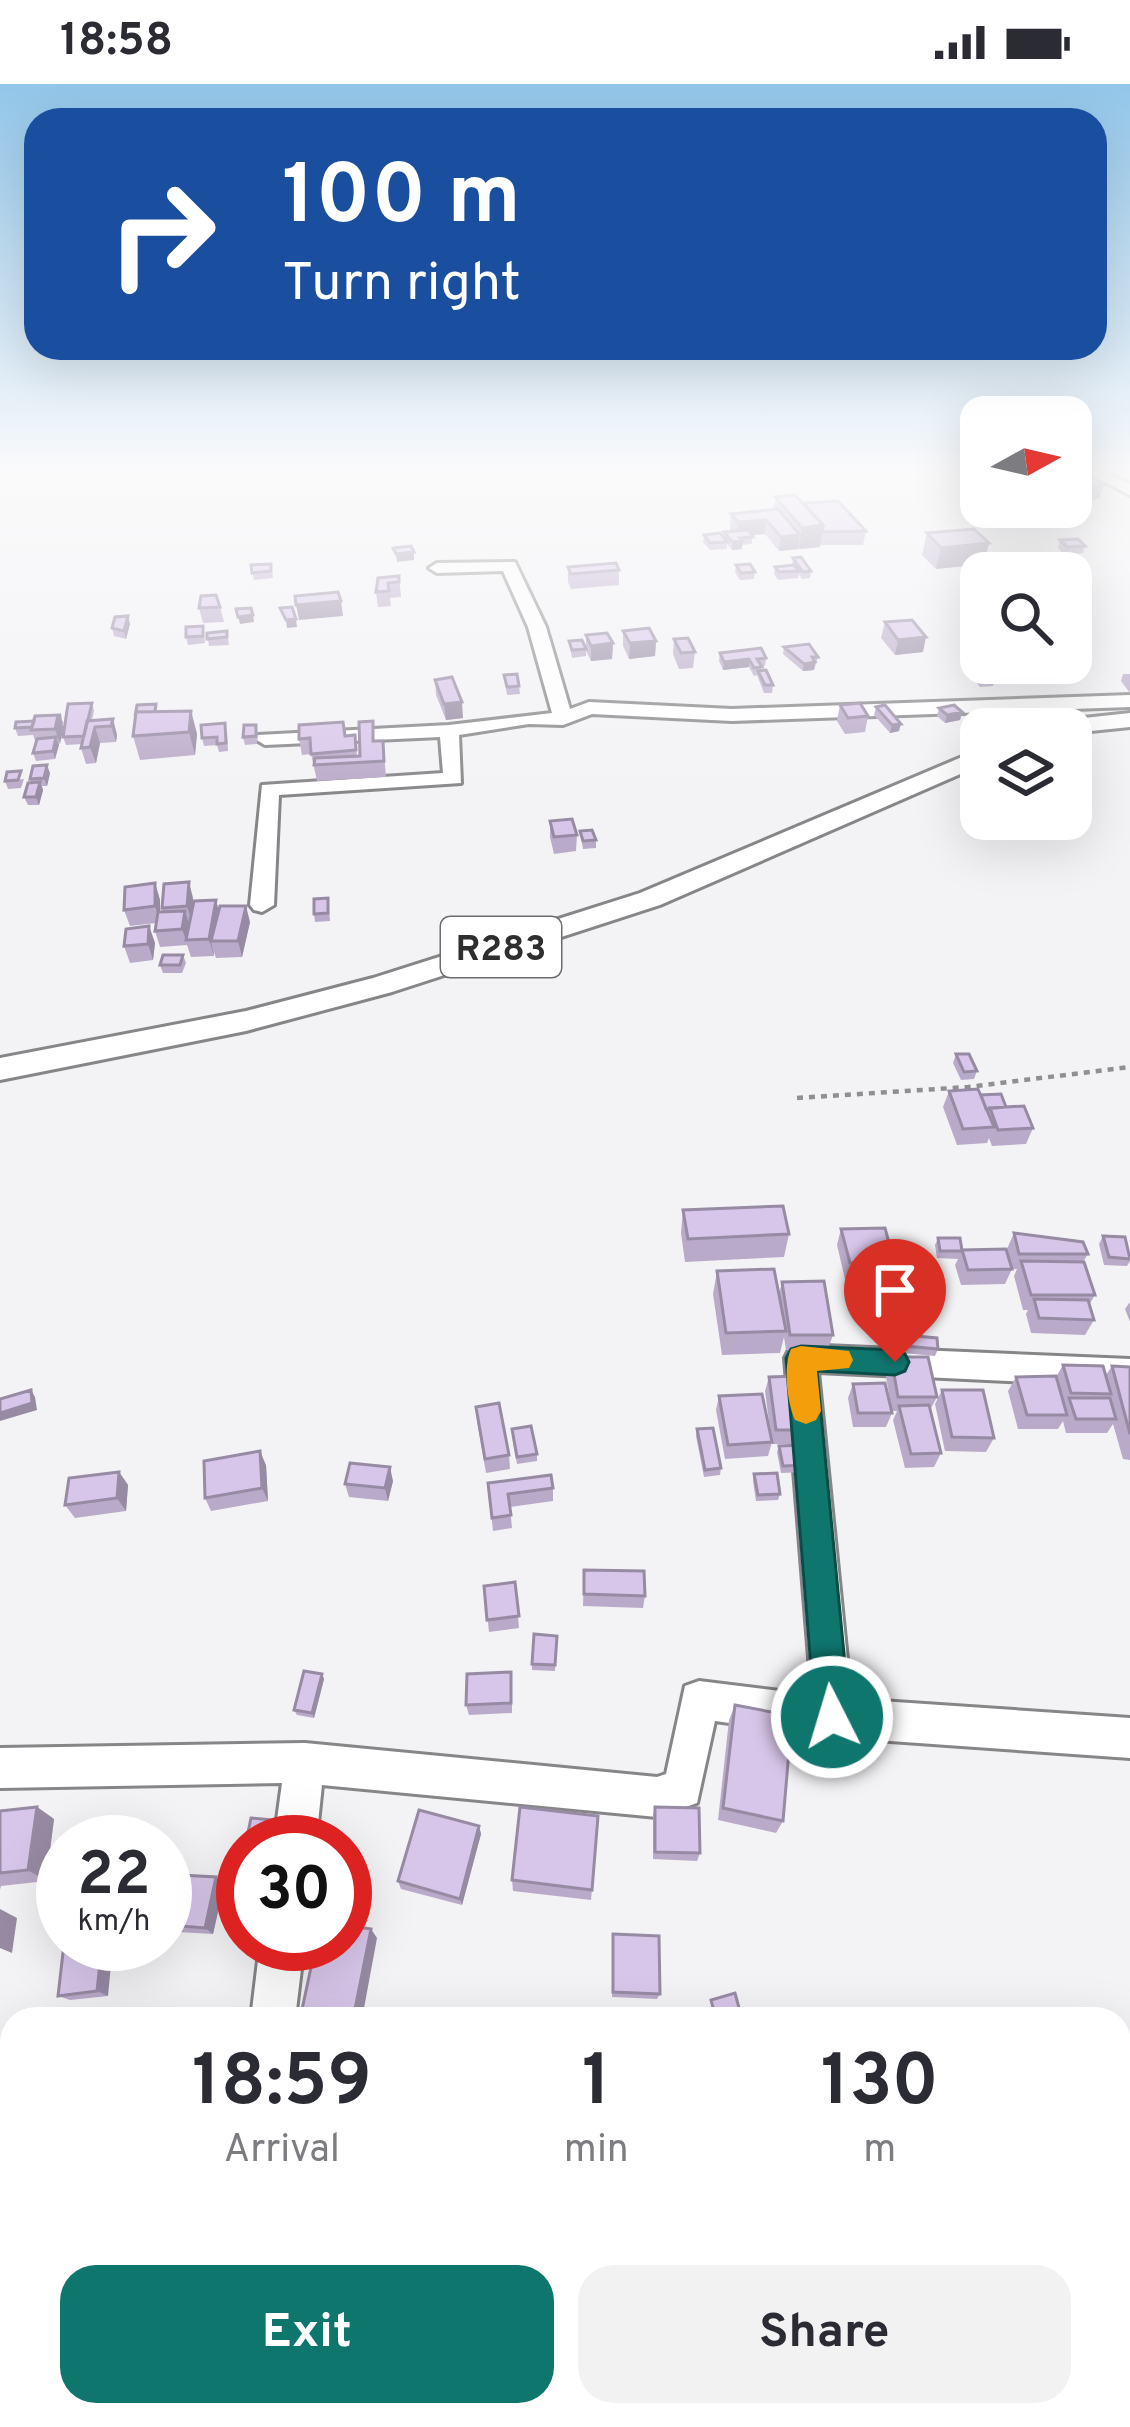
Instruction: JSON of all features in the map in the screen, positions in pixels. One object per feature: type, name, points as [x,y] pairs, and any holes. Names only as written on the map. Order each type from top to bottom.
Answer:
[{"type":"main road","points":[[1092,725],[1130,721]]},
{"type":"main road","name":"R283","points":[[0,1070],[246,1021],[382,985],[650,899],[960,765]]},
{"type":"street","points":[[515,580],[537,627],[563,719]]},
{"type":"street","points":[[265,740],[563,719],[589,708],[732,715],[1130,701]]},
{"type":"street","points":[[262,905],[268,789],[454,779],[449,730]]},
{"type":"street","points":[[832,1717],[801,1358],[1130,1373]]},
{"type":"street","points":[[0,1768],[305,1763],[657,1798],[683,1790],[699,1700],[832,1717],[1130,1738]]},
{"type":"street","points":[[298,1815],[305,1763]]},
{"type":"street","points":[[274,2007],[279,1971]]},
{"type":"path","points":[[797,1098],[968,1087],[1130,1067]]},
{"type":"building","points":[[378,580],[399,580],[388,583],[389,591],[376,592]]},
{"type":"building","points":[[338,592],[341,601],[296,605],[295,596]]},
{"type":"building","points":[[216,595],[220,607],[199,608],[201,596]]},
{"type":"building","points":[[292,607],[296,619],[286,620],[280,608]]},
{"type":"building","points":[[251,608],[253,615],[238,617],[236,609]]},
{"type":"building","points":[[128,616],[124,631],[112,628],[115,617]]},
{"type":"building","points":[[912,620],[926,637],[898,640],[885,622]]},
{"type":"building","points":[[203,626],[203,636],[186,637],[186,627]]},
{"type":"building","points":[[649,628],[656,641],[630,643],[623,631]]},
{"type":"building","points":[[227,631],[227,637],[207,639],[207,633]]},
{"type":"building","points":[[607,633],[613,643],[591,646],[586,635]]},
{"type":"building","points":[[688,638],[695,652],[681,653],[674,639]]},
{"type":"building","points":[[582,640],[586,649],[572,650],[569,641]]},
{"type":"building","points":[[809,644],[818,657],[804,664],[784,647]]},
{"type":"building","points":[[761,648],[766,658],[757,659],[762,667],[754,668],[749,659],[724,662],[720,653]]},
{"type":"building","points":[[766,670],[773,685],[765,685],[758,671]]},
{"type":"building","points":[[517,674],[519,686],[507,687],[504,675]]},
{"type":"building","points":[[452,677],[462,702],[444,704],[435,680]]},
{"type":"building","points":[[92,703],[84,736],[63,737],[68,704]]},
{"type":"building","points":[[860,703],[868,716],[848,718],[840,705]]},
{"type":"building","points":[[156,704],[155,712],[136,712],[135,716],[137,705]]},
{"type":"building","points":[[885,705],[901,724],[892,725],[876,707]]},
{"type":"building","points":[[954,705],[960,712],[947,715],[939,708]]},
{"type":"building","points":[[191,711],[189,732],[133,736],[136,712]]},
{"type":"building","points":[[58,715],[55,729],[31,730],[35,716]]},
{"type":"building","points":[[113,719],[111,726],[95,727],[90,747],[81,748],[87,721]]},
{"type":"building","points":[[34,721],[32,727],[15,728],[16,722]]},
{"type":"building","points":[[373,721],[373,741],[383,741],[384,761],[314,765],[315,758],[360,756],[359,722]]},
{"type":"building","points":[[343,722],[345,736],[355,735],[356,750],[311,754],[310,738],[299,739],[299,725]]},
{"type":"building","points":[[225,723],[226,743],[217,744],[217,737],[202,738],[201,725]]},
{"type":"building","points":[[244,725],[256,725],[256,736],[243,737]]},
{"type":"building","points":[[56,737],[53,751],[33,753],[37,739]]},
{"type":"building","points":[[47,765],[44,778],[30,779],[33,766]]},
{"type":"building","points":[[21,771],[18,780],[5,781],[7,772]]},
{"type":"building","points":[[40,782],[36,797],[24,797],[28,783]]},
{"type":"building","points":[[572,819],[577,835],[554,837],[550,821]]},
{"type":"building","points":[[592,830],[596,840],[583,841],[580,831]]},
{"type":"building","points":[[189,882],[187,906],[162,908],[164,884]]},
{"type":"building","points":[[155,883],[155,906],[124,910],[125,887]]},
{"type":"building","points":[[328,898],[328,913],[314,914],[314,899]]},
{"type":"building","points":[[216,900],[209,939],[186,940],[194,901]]},
{"type":"building","points":[[220,906],[246,906],[238,941],[211,941]]},
{"type":"building","points":[[185,911],[182,929],[155,931],[158,912]]},
{"type":"building","points":[[149,926],[148,944],[124,946],[126,929]]},
{"type":"building","points":[[163,955],[183,955],[180,965],[160,965]]},
{"type":"building","points":[[956,1054],[969,1054],[977,1071],[964,1072]]},
{"type":"building","points":[[978,1089],[994,1127],[963,1129],[949,1091]]},
{"type":"building","points":[[1001,1094],[1006,1107],[986,1109],[981,1095]]},
{"type":"building","points":[[1024,1106],[1033,1128],[998,1130],[990,1108]]},
{"type":"building","points":[[783,1206],[789,1234],[688,1239],[683,1210]]},
{"type":"building","points":[[885,1228],[894,1262],[850,1263],[841,1229]]},
{"type":"building","points":[[1014,1233],[1083,1242],[1088,1254],[1019,1254]]},
{"type":"building","points":[[1103,1236],[1125,1237],[1130,1259],[1109,1257]]},
{"type":"building","points":[[938,1238],[960,1238],[962,1251],[940,1251]]},
{"type":"building","points":[[1006,1249],[1012,1269],[968,1270],[962,1250]]},
{"type":"building","points":[[1021,1261],[1084,1262],[1095,1295],[1031,1295]]},
{"type":"building","points":[[774,1269],[786,1331],[726,1333],[717,1271]]},
{"type":"building","points":[[824,1281],[833,1335],[790,1335],[782,1282]]},
{"type":"building","points":[[1034,1299],[1088,1300],[1094,1320],[1039,1318]]},
{"type":"building","points":[[904,1335],[937,1338],[938,1349],[905,1346]]},
{"type":"building","points":[[891,1357],[928,1357],[937,1397],[898,1397]]},
{"type":"building","points":[[1063,1365],[1103,1366],[1111,1394],[1071,1393]]},
{"type":"building","points":[[1112,1366],[1130,1367],[1130,1434]]},
{"type":"building","points":[[798,1376],[806,1430],[776,1430],[769,1377]]},
{"type":"building","points":[[1056,1376],[1067,1415],[1027,1415],[1016,1377]]},
{"type":"building","points":[[885,1383],[892,1413],[858,1413],[853,1384]]},
{"type":"building","points":[[31,1390],[32,1403],[0,1413],[0,1399]]},
{"type":"building","points":[[942,1390],[983,1390],[994,1438],[952,1437]]},
{"type":"building","points":[[762,1394],[772,1442],[728,1445],[719,1396]]},
{"type":"building","points":[[1069,1398],[1110,1398],[1116,1419],[1076,1419]]},
{"type":"building","points":[[499,1403],[509,1455],[485,1459],[476,1407]]},
{"type":"building","points":[[929,1405],[941,1453],[911,1454],[899,1406]]},
{"type":"building","points":[[531,1426],[537,1454],[517,1457],[512,1429]]},
{"type":"building","points":[[713,1428],[721,1468],[705,1470],[697,1429]]},
{"type":"building","points":[[804,1445],[808,1465],[783,1466],[779,1446]]},
{"type":"building","points":[[260,1451],[262,1488],[205,1498],[204,1461]]},
{"type":"building","points":[[350,1463],[390,1467],[385,1488],[345,1484]]},
{"type":"building","points":[[119,1472],[117,1498],[65,1505],[69,1478]]},
{"type":"building","points":[[777,1473],[780,1494],[758,1495],[754,1474]]},
{"type":"building","points":[[551,1475],[553,1488],[508,1494],[511,1515],[492,1518],[488,1483]]},
{"type":"building","points":[[584,1570],[644,1571],[645,1596],[584,1594]]},
{"type":"building","points":[[515,1582],[519,1616],[487,1620],[484,1586]]},
{"type":"building","points":[[534,1634],[557,1636],[555,1665],[532,1664]]},
{"type":"building","points":[[304,1671],[322,1674],[312,1713],[294,1710]]},
{"type":"building","points":[[511,1672],[511,1703],[466,1705],[467,1674]]},
{"type":"building","points":[[735,1705],[792,1716],[783,1821],[723,1808]]},
{"type":"building","points":[[37,1807],[28,1870],[0,1873],[0,1811]]},
{"type":"building","points":[[520,1807],[598,1816],[592,1890],[512,1880]]},
{"type":"building","points":[[655,1807],[699,1808],[700,1853],[655,1852]]},
{"type":"building","points":[[419,1810],[479,1826],[460,1899],[398,1881]]},
{"type":"building","points":[[192,1876],[216,1877],[205,1928],[192,1927]]},
{"type":"building","points":[[613,1934],[659,1936],[660,1994],[613,1992]]},
{"type":"building","points":[[61,1971],[99,1971],[97,1991],[58,1996]]},
{"type":"building","points":[[310,1971],[363,1971],[355,2007],[303,2007]]},
{"type":"building","points":[[735,1993],[739,2007],[713,2007],[711,2000]]},
{"type":"slow traffic","points":[[806,1411],[801,1358],[839,1360]]},
{"type":"route","points":[[832,1717],[801,1358],[895,1362]]}]
